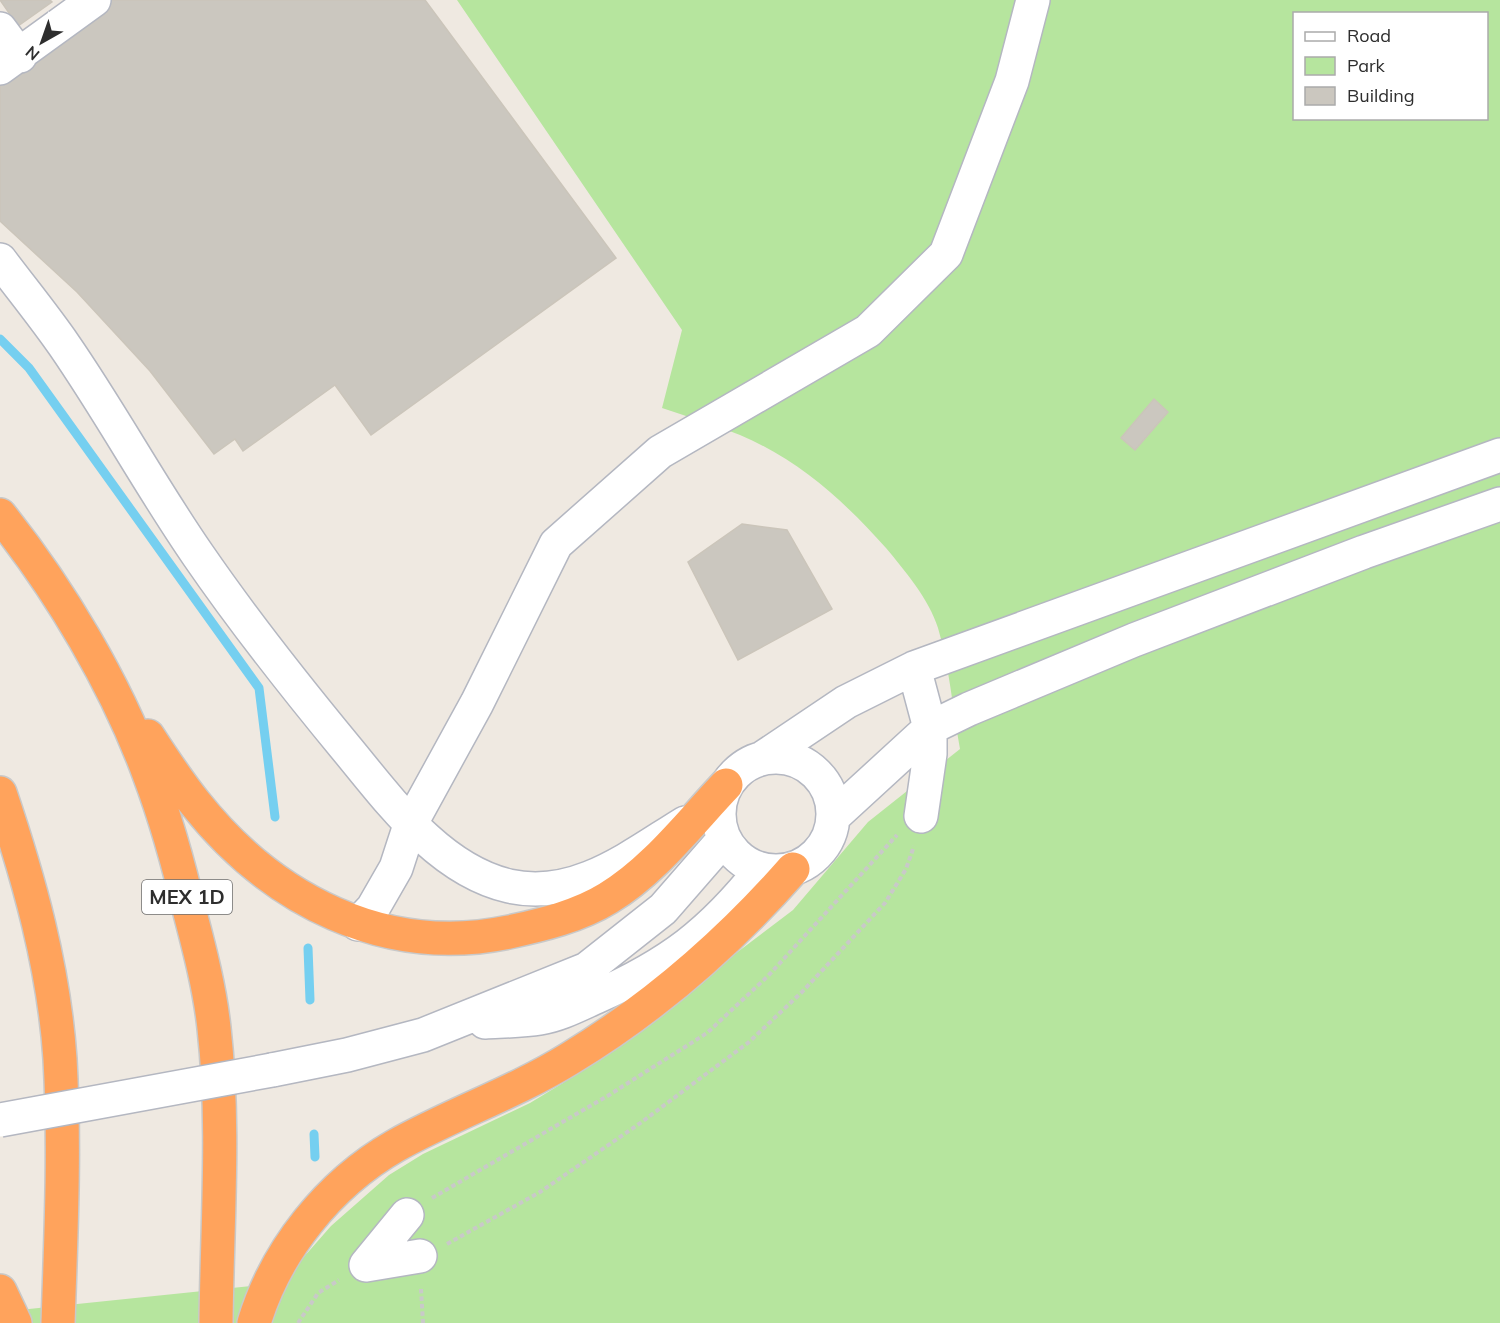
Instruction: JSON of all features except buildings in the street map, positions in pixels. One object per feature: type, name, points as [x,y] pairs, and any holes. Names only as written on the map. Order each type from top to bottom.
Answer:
[{"type":"highway","name":"MEX 1D","points":[[0,515],[58,597],[95,659],[149,773],[176,856],[204,972],[214,1026],[218,1078],[216,1323]]},
{"type":"highway","points":[[95,659],[185,790],[222,834],[288,890],[322,910],[358,924],[424,939],[484,937],[536,926],[606,900],[633,881],[726,785]]},
{"type":"highway","points":[[0,793],[36,910],[60,1056],[64,1179],[58,1323]]},
{"type":"highway","points":[[254,1323],[267,1286],[287,1250],[303,1228],[341,1187],[393,1147],[533,1080],[625,1023],[662,997],[712,954],[756,911],[793,870]]},
{"type":"highway","points":[[0,1291],[15,1323]]},
{"type":"street","points":[[358,924],[373,908],[396,868],[410,825],[477,703],[556,544],[660,452],[868,331],[946,254],[1012,81],[1033,0]]},
{"type":"street","points":[[0,29],[10,62],[81,4]]},
{"type":"street","points":[[0,260],[64,344],[197,553],[263,646],[410,825],[444,853],[481,877],[509,886],[535,889],[567,887],[599,875],[697,815]]},
{"type":"street","points":[[764,757],[782,756],[799,761],[813,770],[825,783],[832,799],[834,816],[830,834],[821,850],[807,863],[793,870],[761,870],[739,858],[724,839],[718,821],[719,803],[726,785],[742,767],[764,757],[846,702],[914,668],[1500,455]]},
{"type":"street","points":[[834,816],[930,728],[1011,690],[1134,640],[1365,552],[1500,504]]},
{"type":"street","points":[[1117,596],[1134,640]]},
{"type":"street","points":[[914,668],[930,728],[930,754],[921,816]]},
{"type":"street","points":[[0,1120],[347,1055],[456,1024],[587,969],[663,909],[724,839]]},
{"type":"street","points":[[456,1024],[542,1018],[628,983],[667,960],[709,930],[761,870]]},
{"type":"street","points":[[366,1265],[406,1215]]},
{"type":"street","points":[[366,1265],[420,1256]]},
{"type":"path","points":[[406,1215],[434,1196],[609,1095],[707,1033],[732,1011],[819,922],[881,849],[921,816]]},
{"type":"path","points":[[420,1256],[477,1229],[540,1191],[639,1124],[749,1042],[802,992],[885,903],[906,869],[921,816]]},
{"type":"path","points":[[298,1323],[318,1293],[366,1265]]},
{"type":"green space","points":[[457,0],[1500,0],[1500,1323],[0,1323],[0,1312],[281,1283],[331,1226],[389,1175],[423,1154],[530,1103],[563,1083],[703,983],[731,957],[793,910],[868,822],[960,749],[948,672],[934,617],[923,596],[886,548],[837,498],[782,457],[740,435],[662,408],[682,330]]},
{"type":"waterway","points":[[0,339],[29,368],[259,688],[275,817]]},
{"type":"waterway","points":[[308,948],[310,1000]]},
{"type":"waterway","points":[[314,1134],[315,1157]]}]
